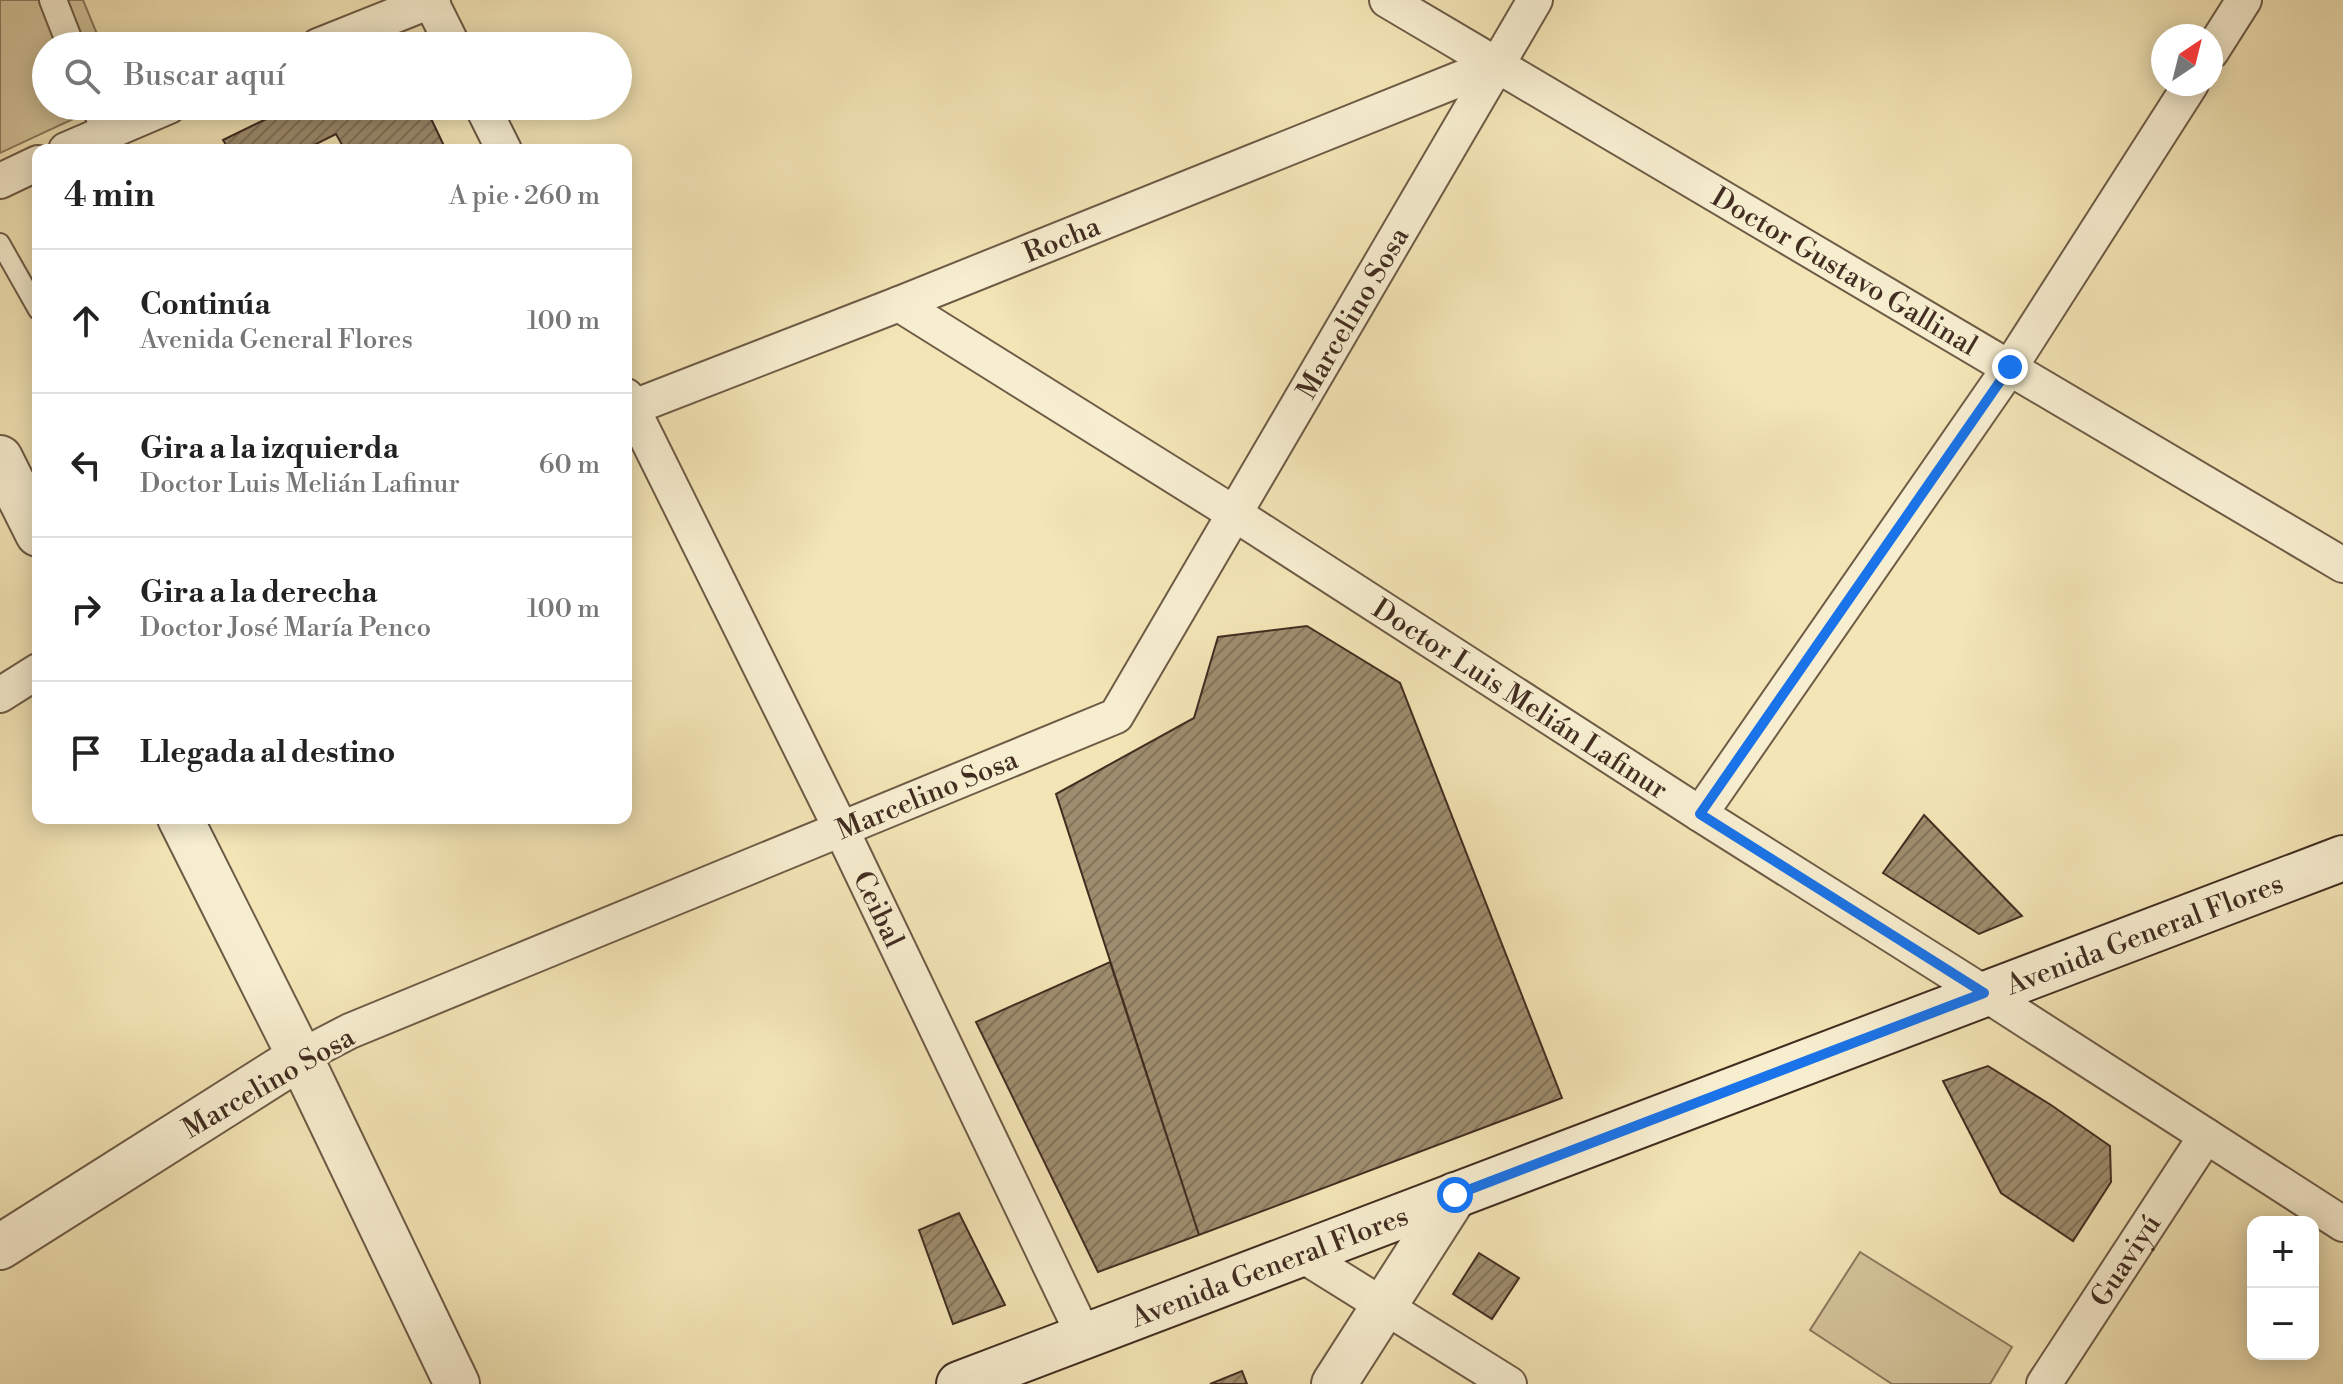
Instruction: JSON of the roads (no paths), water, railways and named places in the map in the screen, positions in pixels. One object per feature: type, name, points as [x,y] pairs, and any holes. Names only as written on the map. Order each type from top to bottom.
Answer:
[{"type":"main road","points":[[0,458],[32,522]]},
{"type":"main road","points":[[183,824],[300,1057],[457,1384]]},
{"type":"main road","name":"Avenida General Flores","points":[[959,1384],[2343,858]]},
{"type":"main road","name":"Marcelino Sosa","points":[[0,1247],[300,1057]]},
{"type":"main road","points":[[1334,1384],[1455,1195]]},
{"type":"street","points":[[53,0],[66,32]]},
{"type":"street","points":[[352,32],[431,0],[446,32]]},
{"type":"street","name":"Doctor Gustavo Gallinal","points":[[1387,0],[2343,565]]},
{"type":"street","name":"Marcelino Sosa","points":[[300,1057],[350,1031],[1116,716],[1535,0]]},
{"type":"street","points":[[2223,33],[2244,0]]},
{"type":"street","name":"Rocha","points":[[632,404],[899,304],[1497,64]]},
{"type":"street","points":[[1700,814],[2010,367],[2183,96]]},
{"type":"street","points":[[73,144],[99,120]]},
{"type":"street","points":[[489,120],[501,144]]},
{"type":"street","points":[[0,181],[32,166]]},
{"type":"street","name":"Doctor Luis Melián Lafinur","points":[[899,304],[1235,514],[2343,1224]]},
{"type":"street","name":"Ceibal","points":[[632,413],[840,827],[1084,1336]]},
{"type":"street","points":[[0,695],[32,675]]},
{"type":"street","name":"Guaviyú","points":[[2044,1384],[2206,1136]]},
{"type":"street","points":[[1299,1253],[1509,1384]]},
{"type":"lane","points":[[0,243],[32,299]]}]
